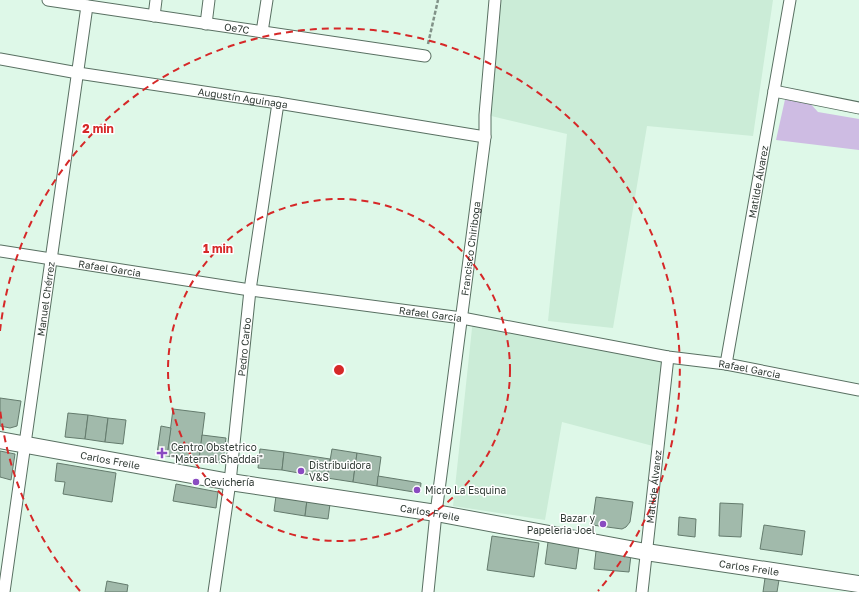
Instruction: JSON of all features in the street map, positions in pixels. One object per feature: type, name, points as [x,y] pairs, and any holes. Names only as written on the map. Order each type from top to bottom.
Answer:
[{"type":"street","name":"Oe7C","points":[[53,0],[87,6],[100,4],[154,16],[425,56]]},
{"type":"street","points":[[154,16],[156,0]]},
{"type":"street","points":[[206,24],[209,0]]},
{"type":"street","points":[[262,32],[267,0]]},
{"type":"street","name":"Francisco Chiriboga","points":[[428,592],[436,513],[485,137],[485,115],[495,0]]},
{"type":"street","name":"Matilde Álvarez","points":[[726,364],[790,0]]},
{"type":"street","name":"Manuel Chérrez","points":[[4,592],[87,6]]},
{"type":"street","name":"Augustín Aguinaga","points":[[0,59],[78,73],[278,103],[485,137]]},
{"type":"street","points":[[774,91],[859,108]]},
{"type":"street","name":"Pedro Carbo","points":[[214,592],[230,482],[250,290],[278,103]]},
{"type":"street","name":"Rafael Garcia","points":[[0,251],[250,290],[462,318],[668,357],[726,364],[859,390]]},
{"type":"street","name":"Matilde Álvarez","points":[[642,592],[668,357]]},
{"type":"street","name":"Carlos Freile","points":[[0,440],[230,482],[436,513],[646,552],[859,584]]},
{"type":"path","points":[[425,56],[438,0]]},
{"type":"shaded area","points":[[498,0],[773,0],[753,136],[647,126],[613,328],[548,321],[567,134],[487,115]]},
{"type":"shaded area","points":[[786,95],[806,99],[818,112],[859,119],[859,150],[776,140]]},
{"type":"shaded area","points":[[473,319],[664,352],[653,446],[562,422],[545,520],[453,506]]},
{"type":"building","points":[[0,398],[21,401],[17,426],[10,428],[0,426]]},
{"type":"building","points":[[173,409],[205,413],[199,460],[167,456]]},
{"type":"building","points":[[68,413],[88,415],[85,439],[65,437]]},
{"type":"building","points":[[88,415],[108,418],[105,442],[85,439]]},
{"type":"building","points":[[108,418],[126,420],[123,444],[105,442]]},
{"type":"building","points":[[161,426],[171,428],[167,456],[157,454]]},
{"type":"building","points":[[202,435],[226,438],[223,460],[219,463],[199,460]]},
{"type":"building","points":[[260,449],[284,452],[282,470],[258,468]]},
{"type":"building","points":[[332,449],[357,453],[353,482],[327,478]]},
{"type":"building","points":[[0,451],[15,454],[11,480],[0,477]]},
{"type":"building","points":[[284,452],[330,459],[327,478],[282,470]]},
{"type":"building","points":[[357,453],[381,457],[377,486],[353,482]]},
{"type":"building","points":[[57,463],[116,473],[112,502],[63,494],[65,482],[55,481]]},
{"type":"building","points":[[378,476],[421,483],[420,493],[377,486]]},
{"type":"building","points":[[176,484],[218,492],[216,508],[173,501]]},
{"type":"building","points":[[276,496],[307,500],[305,516],[274,511]]},
{"type":"building","points":[[596,497],[633,502],[630,522],[626,527],[622,529],[592,525]]},
{"type":"building","points":[[307,500],[330,504],[328,519],[305,516]]},
{"type":"building","points":[[720,503],[743,504],[741,537],[719,536]]},
{"type":"building","points":[[679,517],[696,519],[695,537],[678,535]]},
{"type":"building","points":[[764,525],[805,531],[802,555],[760,549]]},
{"type":"building","points":[[492,536],[539,543],[534,577],[487,570]]},
{"type":"building","points":[[548,542],[579,547],[576,569],[545,564]]},
{"type":"building","points":[[596,551],[631,555],[629,572],[594,569]]},
{"type":"building","points":[[765,578],[779,580],[777,592],[763,592]]},
{"type":"building","points":[[107,581],[128,585],[127,592],[105,592]]},
{"type":"place","name":"Centro Obstetrico \"Maternal Shaddai\"","points":[[162,453]]},
{"type":"place","name":"Distribuidora V&S","points":[[301,471]]},
{"type":"place","name":"Cevichería","points":[[196,482]]},
{"type":"place","name":"Micro La Esquina","points":[[417,490]]},
{"type":"place","name":"Bazar y Papeleria Joel","points":[[603,524]]}]
